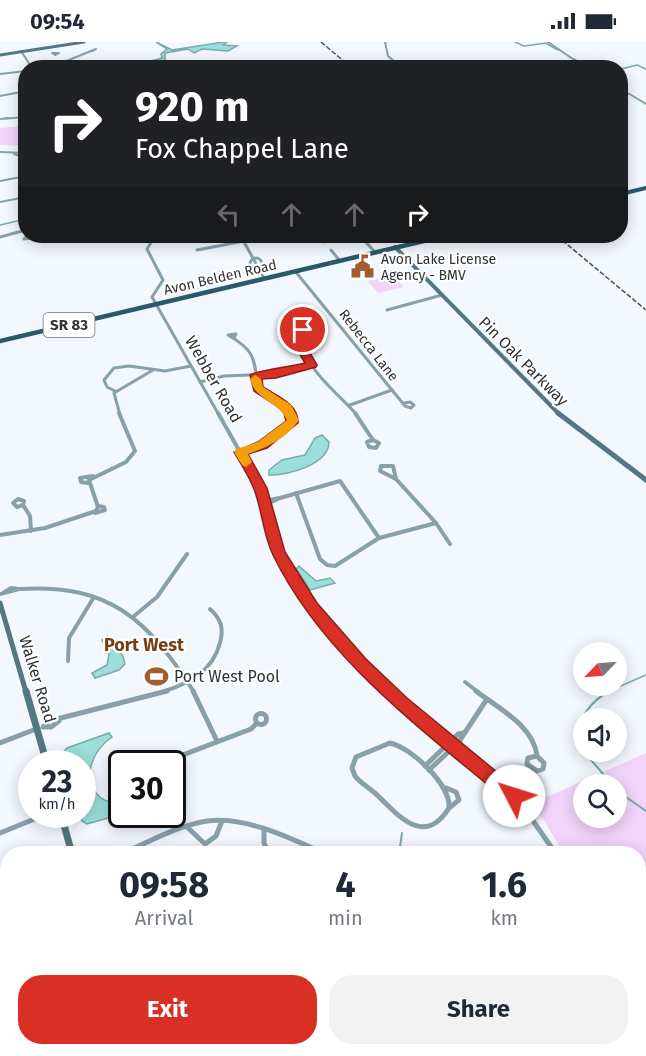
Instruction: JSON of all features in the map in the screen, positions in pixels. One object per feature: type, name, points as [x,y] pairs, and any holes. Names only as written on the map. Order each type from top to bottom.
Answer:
[{"type":"main road","points":[[628,192],[646,188]]},
{"type":"main road","name":"Avon Belden Road","points":[[0,341],[416,243]]},
{"type":"street","points":[[43,42],[46,48]]},
{"type":"street","points":[[0,55],[84,42]]},
{"type":"street","points":[[385,42],[388,56],[393,60]]},
{"type":"street","points":[[548,42],[574,60]]},
{"type":"street","points":[[22,51],[27,60]]},
{"type":"street","points":[[69,60],[92,51]]},
{"type":"street","points":[[55,55],[61,60]]},
{"type":"street","points":[[0,74],[18,73]]},
{"type":"street","points":[[0,96],[18,93]]},
{"type":"street","points":[[628,93],[646,104]]},
{"type":"street","points":[[8,118],[18,117]]},
{"type":"street","points":[[0,152],[18,153]]},
{"type":"street","points":[[14,153],[18,157]]},
{"type":"street","points":[[0,181],[18,178]]},
{"type":"street","points":[[0,202],[18,199]]},
{"type":"street","points":[[0,237],[18,234]]},
{"type":"street","points":[[151,243],[147,249],[163,280],[153,293],[155,304]]},
{"type":"street","points":[[197,250],[237,243]]},
{"type":"street","points":[[244,243],[252,258],[262,262],[261,270]]},
{"type":"street","points":[[367,243],[375,252]]},
{"type":"street","name":"Pin Oak Parkway","points":[[395,248],[561,416],[646,480]]},
{"type":"street","points":[[331,250],[340,261]]},
{"type":"street","points":[[252,258],[250,265],[261,270],[266,278]]},
{"type":"street","name":"Rebecca Lane","points":[[295,271],[405,403]]},
{"type":"street","points":[[387,310],[442,296]]},
{"type":"street","name":"Webber Road","points":[[155,304],[257,482],[279,553],[319,616],[374,677],[520,802],[550,846]]},
{"type":"street","points":[[305,326],[301,336],[301,346],[312,365],[324,381],[350,405],[374,440]]},
{"type":"street","points":[[234,338],[248,347],[255,358],[258,389],[287,407],[293,420],[287,428],[263,445],[241,452]]},
{"type":"street","points":[[200,382],[224,376],[276,374],[312,365]]},
{"type":"street","points":[[115,391],[104,383],[105,375],[111,370],[129,366],[166,371],[190,366]]},
{"type":"street","points":[[88,483],[94,476],[126,462],[135,451],[114,400],[115,391],[124,384],[146,377],[153,370]]},
{"type":"street","points":[[350,405],[392,390]]},
{"type":"street","points":[[396,479],[393,466],[381,466],[382,474],[396,479],[436,523],[450,544]]},
{"type":"street","points":[[88,483],[81,482],[80,478],[85,475],[94,476]]},
{"type":"street","points":[[264,503],[340,482],[379,538]]},
{"type":"street","points":[[88,483],[98,506]]},
{"type":"street","points":[[296,494],[320,559],[329,566],[335,566],[379,538],[436,523]]},
{"type":"street","points":[[23,505],[30,516],[31,531]]},
{"type":"street","points":[[0,536],[31,531],[105,511],[104,507],[98,506]]},
{"type":"street","points":[[94,513],[98,506]]},
{"type":"street","points":[[134,616],[160,593],[187,554]]},
{"type":"street","points":[[1,594],[19,589],[59,591],[94,597],[134,616],[147,628],[203,706],[217,741]]},
{"type":"street","points":[[69,661],[69,638],[94,597]]},
{"type":"street","name":"Walker Road","points":[[0,603],[40,728],[44,750]]},
{"type":"street","points":[[0,742],[40,728],[50,721],[59,721],[110,704],[169,691],[187,683],[209,666],[221,642],[221,622],[210,609]]},
{"type":"street","points":[[465,682],[530,734],[536,744],[537,756]]},
{"type":"street","points":[[427,768],[464,733],[470,725],[471,714],[487,699]]},
{"type":"street","points":[[186,753],[251,729],[257,723]]},
{"type":"street","points":[[390,743],[399,745],[427,768],[446,788],[456,792],[459,800],[448,808],[440,819],[431,824],[416,826],[396,815],[380,796],[356,779],[352,770],[353,762],[359,754],[390,743]]},
{"type":"street","points":[[446,788],[449,799],[448,808]]},
{"type":"street","points":[[188,827],[198,840],[206,844],[216,836],[222,821]]},
{"type":"street","points":[[143,846],[188,827],[222,821],[240,823],[302,846]]},
{"type":"street","points":[[0,833],[18,826]]},
{"type":"street","points":[[65,828],[70,846]]},
{"type":"street","points":[[264,831],[265,846]]},
{"type":"shaded area","points":[[156,42],[172,50],[224,42],[227,42],[223,45],[237,46],[228,51],[202,49],[194,53],[188,49],[165,53],[165,60],[155,60],[162,58],[161,54],[167,49]]},
{"type":"shaded area","points":[[18,127],[18,146],[0,145],[0,128]]},
{"type":"shaded area","points":[[393,275],[404,287],[378,293],[367,281]]},
{"type":"shaded area","points":[[322,435],[329,442],[322,457],[296,471],[269,475],[269,470],[282,460],[305,455],[315,438]]},
{"type":"shaded area","points":[[299,566],[316,581],[330,578],[335,583],[310,590],[296,569]]},
{"type":"shaded area","points":[[107,636],[123,656],[125,664],[119,670],[95,678],[92,673],[107,665],[109,654],[102,640]]},
{"type":"shaded area","points":[[109,733],[112,737],[96,754],[96,750],[65,750]]},
{"type":"shaded area","points":[[646,753],[646,846],[560,846],[533,803],[573,785],[573,828],[627,828],[627,774],[599,774]]},
{"type":"shaded area","points":[[96,793],[108,801],[108,818],[96,821]]},
{"type":"waterway","points":[[515,42],[524,46],[547,43]]},
{"type":"waterway","points":[[547,44],[558,50]]},
{"type":"waterway","points":[[628,67],[637,65],[646,69]]},
{"type":"waterway","points":[[0,225],[18,221]]},
{"type":"waterway","points":[[627,683],[646,675]]},
{"type":"waterway","points":[[602,696],[582,719],[576,743],[603,774]]},
{"type":"waterway","points":[[627,798],[646,811]]},
{"type":"waterway","points":[[400,846],[402,833]]},
{"type":"railway","points":[[321,42],[342,60]]},
{"type":"railway","points":[[565,243],[646,310]]},
{"type":"slow traffic","points":[[246,462],[241,452],[263,445],[287,428],[293,420],[287,407],[258,389],[255,379]]},
{"type":"place","name":"Avon Lake License Agency - BMV","points":[[363,267]]},
{"type":"place","name":"Port West Pool","points":[[156,676]]},
{"type":"district","name":"Port West","points":[[144,645]]},
{"type":"route","points":[[303,330],[301,346],[312,365],[276,374],[255,375],[255,384],[258,389],[287,407],[293,418],[292,423],[263,445],[241,452],[260,488],[272,536],[279,553],[312,607],[374,677],[514,796]]}]
